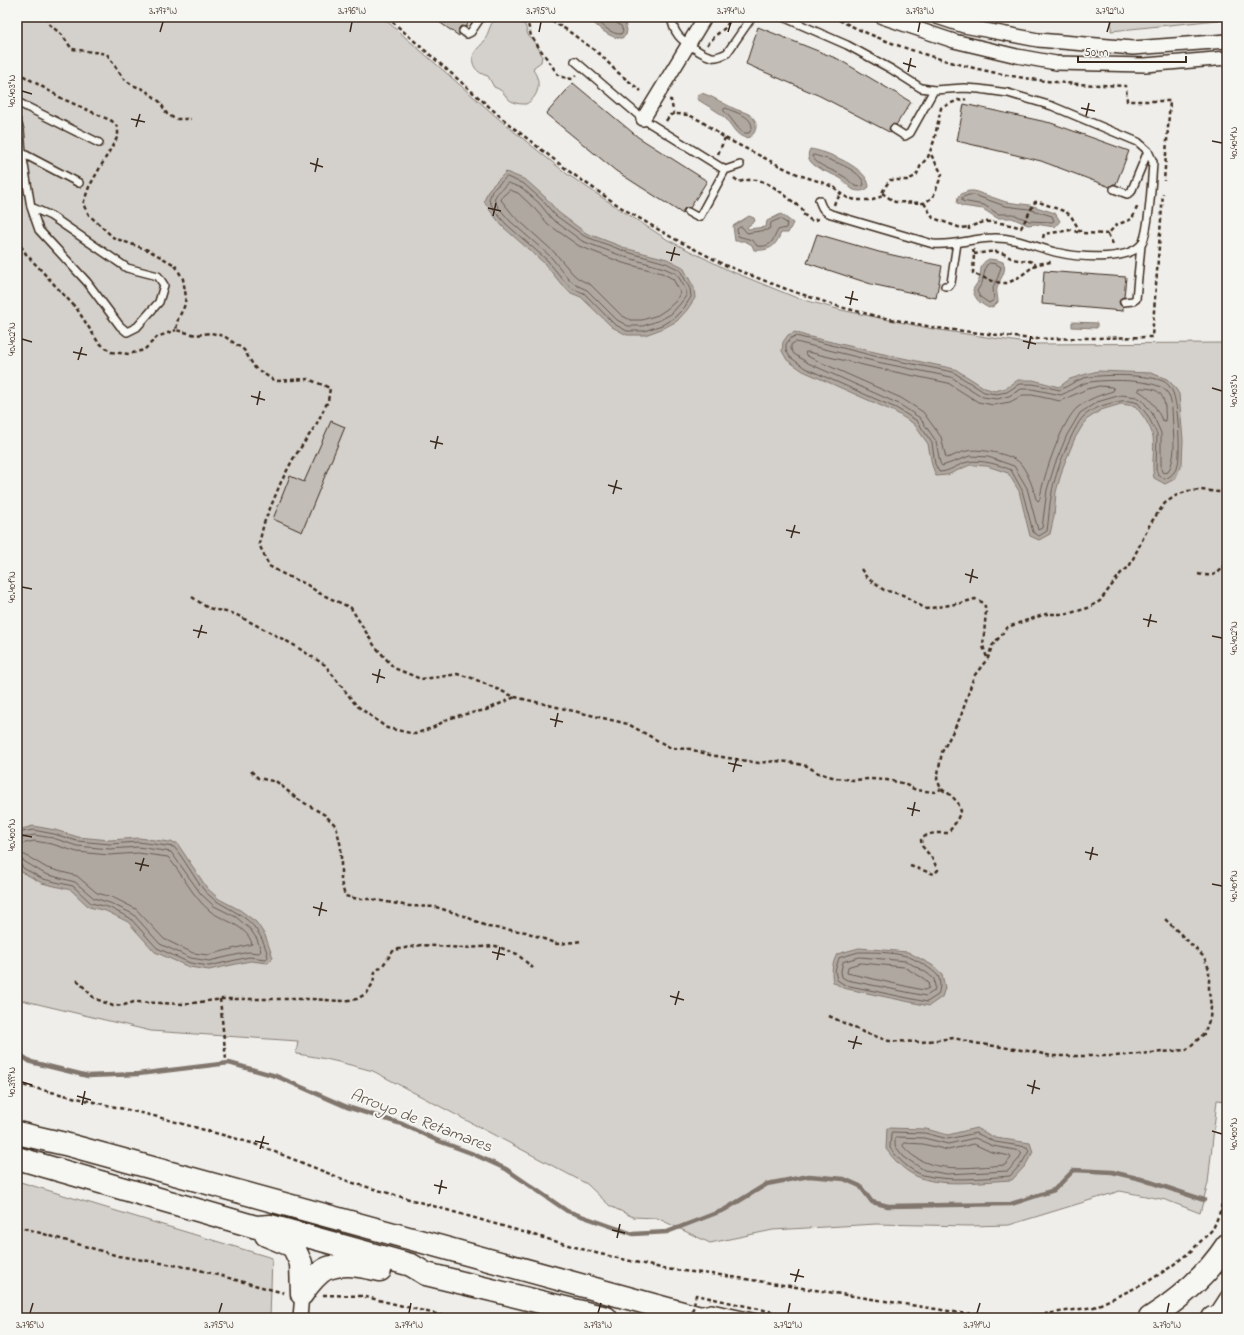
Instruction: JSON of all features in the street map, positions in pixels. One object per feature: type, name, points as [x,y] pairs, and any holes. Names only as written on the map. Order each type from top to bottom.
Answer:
[{"type":"highway","points":[[17,1133],[80,1148],[691,1317]]},
{"type":"highway","points":[[17,1158],[256,1227],[271,1226],[411,1265],[426,1274],[606,1318]]},
{"type":"highway","points":[[256,1227],[268,1236],[293,1246],[301,1263],[302,1294]]},
{"type":"highway","points":[[1150,1318],[1167,1307],[1199,1280],[1227,1245]]},
{"type":"highway","points":[[302,1294],[311,1282],[327,1268],[355,1264],[408,1277],[426,1274]]},
{"type":"street","points":[[643,119],[705,17]]},
{"type":"street","points":[[882,17],[954,41],[1017,56],[1056,63],[1145,65],[1227,58]]},
{"type":"street","points":[[937,17],[964,26],[1038,40],[1133,48],[1227,41]]},
{"type":"street","points":[[300,1318],[302,1294]]},
{"type":"street","points":[[1218,1317],[1227,1297]]},
{"type":"lane","points":[[463,31],[467,34],[471,32],[481,17]]},
{"type":"lane","points":[[672,17],[674,30],[679,37],[701,52],[712,57],[721,56],[727,53],[752,17]]},
{"type":"lane","points":[[783,17],[847,45],[891,69],[921,88],[934,90],[964,88],[1008,93],[1052,106],[1138,142],[1148,151],[1153,162],[1151,187],[1146,234],[1141,245],[1136,299],[1132,302],[1124,302]]},
{"type":"lane","points":[[575,61],[643,119],[725,170]]},
{"type":"lane","points":[[894,129],[905,136],[910,134],[934,90]]},
{"type":"lane","points":[[17,102],[99,143]]},
{"type":"lane","points":[[17,121],[20,131],[31,207],[39,230],[87,282],[120,326],[127,332],[137,327],[159,302],[164,285],[158,276],[127,268],[51,216],[31,207]]},
{"type":"lane","points":[[1114,189],[1127,194],[1131,192],[1148,151]]},
{"type":"lane","points":[[22,153],[79,183]]},
{"type":"lane","points":[[688,212],[697,217],[700,216],[725,170],[740,165]]},
{"type":"lane","points":[[819,200],[824,211],[831,214],[933,244],[946,245],[971,240],[993,238],[1009,239],[1065,254],[1098,256],[1122,255],[1141,245]]},
{"type":"lane","points":[[945,286],[949,286],[951,282],[957,243]]},
{"type":"lane","points":[[691,1317],[711,1308],[756,1318]]},
{"type":"path","points":[[47,17],[49,24],[62,35],[72,49],[107,54],[123,78],[132,85],[143,89],[153,96],[160,102],[167,114],[175,119],[191,119]]},
{"type":"path","points":[[387,17],[510,125],[570,172],[622,208],[659,230],[727,266],[786,289],[840,307],[880,317],[937,328],[1032,339],[1152,337],[1170,101],[1127,101],[1126,86],[1065,83],[1022,77],[990,71],[938,58],[852,27],[834,17]]},
{"type":"path","points":[[517,17],[528,24],[531,36],[559,76],[571,79],[583,68]]},
{"type":"path","points":[[525,22],[545,17],[567,30],[601,55],[616,71],[641,91]]},
{"type":"path","points":[[701,52],[716,35],[725,28],[730,20],[738,17]]},
{"type":"path","points":[[17,72],[63,99],[112,121],[118,128],[118,136],[89,187],[83,204],[89,215],[114,238],[148,250],[175,265],[183,279],[186,297],[184,307],[178,319],[176,330]]},
{"type":"path","points":[[660,130],[670,115],[689,115],[701,121],[725,138],[802,176],[835,188],[848,198],[856,200],[873,200],[880,197],[890,180],[907,180],[916,176],[930,153],[941,108]]},
{"type":"path","points":[[715,164],[725,138]]},
{"type":"path","points":[[882,193],[895,202],[924,203],[933,197],[942,174],[930,153]]},
{"type":"path","points":[[725,170],[739,182],[759,180],[778,190],[802,209],[803,214],[812,221],[816,219],[829,222],[831,214]]},
{"type":"path","points":[[1022,226],[1035,202],[1039,202],[1066,212],[1071,216],[1081,233],[1108,234],[1116,225],[1132,219],[1146,187],[1151,187]]},
{"type":"path","points":[[924,203],[933,218],[961,228],[969,227]]},
{"type":"path","points":[[17,240],[26,254],[77,309],[98,342],[111,352],[129,354],[144,350],[157,337],[176,330],[196,336],[211,333],[224,336],[244,350],[255,368],[275,381],[308,379],[330,388],[328,401],[316,425],[293,459],[281,482],[264,523],[259,544],[270,566],[350,608],[374,645],[394,668],[421,679],[440,678],[457,674],[472,678],[515,697],[628,724],[671,748],[690,749],[710,755],[759,764],[775,761],[789,762],[808,766],[818,773],[836,778],[853,780],[887,780],[902,783],[916,790],[935,792],[941,789]]},
{"type":"path","points":[[971,240],[974,254],[973,273],[1006,283],[1016,279],[1036,265],[1054,261],[1056,252]]},
{"type":"path","points":[[974,254],[991,251],[1018,260],[1031,261],[1036,265]]},
{"type":"path","points":[[910,866],[934,874],[938,870],[932,858],[922,846],[921,840],[924,836],[948,833],[956,822],[961,811],[958,803],[951,794],[941,789],[938,779],[942,752],[961,716],[974,676],[988,658],[992,646],[1008,627],[1046,614],[1066,614],[1088,608],[1100,601],[1121,573],[1129,567],[1150,524],[1165,504],[1177,495],[1188,491],[1202,490],[1227,493]]},
{"type":"path","points":[[1198,574],[1207,576],[1218,573],[1227,562]]},
{"type":"path","points":[[860,569],[867,578],[884,590],[903,595],[926,609],[975,599],[984,604],[986,611],[983,646],[988,658]]},
{"type":"path","points":[[192,597],[208,608],[234,614],[280,637],[325,665],[356,705],[387,728],[414,734],[434,727],[448,719],[486,710],[515,697]]},
{"type":"path","points":[[251,770],[258,778],[277,782],[296,798],[325,815],[336,826],[341,847],[341,882],[345,896],[409,906],[436,907],[467,917],[488,927],[526,932],[557,944],[583,941]]},
{"type":"path","points":[[830,1016],[863,1032],[889,1041],[921,1042],[954,1038],[974,1043],[1035,1052],[1051,1056],[1142,1055],[1186,1050],[1204,1034],[1210,1018],[1211,1007],[1209,969],[1204,957],[1165,919]]},
{"type":"path","points":[[77,980],[94,998],[113,1006],[134,1002],[185,1004],[220,999],[310,999],[342,1001],[357,999],[367,993],[375,972],[383,965],[394,950],[421,945],[464,948],[496,946],[517,954],[533,968]]},
{"type":"path","points":[[220,999],[226,1060]]},
{"type":"path","points":[[17,1084],[158,1117],[254,1144],[350,1182],[604,1255],[665,1270],[720,1276],[961,1313],[1030,1316],[1094,1307],[1144,1284],[1170,1268],[1191,1251],[1212,1229],[1220,1212],[1224,1195],[1227,1165]]},
{"type":"path","points":[[17,1226],[118,1256],[192,1268],[278,1292],[362,1296],[452,1318]]},
{"type":"path","points":[[691,1317],[696,1295],[800,1318]]},
{"type":"shaded area","points":[[17,17],[382,17],[506,125],[567,174],[668,240],[728,270],[797,298],[841,310],[933,329],[1033,344],[1227,343],[1227,1101],[1217,1100],[1208,1183],[1200,1213],[1166,1200],[1120,1191],[1009,1225],[970,1226],[876,1224],[773,1230],[710,1243],[657,1218],[633,1217],[610,1206],[587,1184],[373,1071],[344,1063],[296,1054],[298,1041],[151,1031],[17,999]]},
{"type":"shaded area","points":[[496,17],[512,17],[525,25],[528,35],[537,45],[542,56],[541,62],[534,67],[533,70],[538,79],[538,89],[534,97],[526,104],[516,103],[508,99],[501,90],[494,87],[488,76],[478,71],[473,64],[473,56],[485,40]]},
{"type":"shaded area","points":[[1112,17],[1227,17],[1227,19],[1111,31]]},
{"type":"shaded area","points":[[17,1181],[272,1258],[270,1318],[17,1318]]},
{"type":"water","points":[[587,17],[614,17],[625,23],[627,30],[626,35],[622,38],[612,36],[603,31]]},
{"type":"water","points":[[702,93],[750,115],[756,122],[755,130],[752,136],[745,138],[741,136],[722,115],[697,99],[698,95]]},
{"type":"water","points":[[810,149],[836,157],[855,167],[867,180],[869,187],[862,191],[854,190],[840,178],[818,168],[809,160],[808,155]]},
{"type":"water","points":[[506,172],[526,180],[545,197],[558,212],[586,233],[628,249],[667,259],[683,267],[694,288],[695,298],[687,310],[677,321],[664,328],[645,335],[627,335],[612,327],[581,297],[571,293],[562,285],[544,263],[503,227],[491,212],[484,201],[489,189]]},
{"type":"water","points":[[969,191],[974,191],[1006,202],[1030,205],[1055,213],[1060,221],[1055,227],[1035,224],[1028,225],[1012,218],[997,218],[983,209],[962,206],[957,203],[958,197]]},
{"type":"water","points":[[781,214],[793,223],[788,233],[781,233],[774,245],[768,249],[754,250],[752,245],[745,241],[735,241],[733,226],[749,216],[754,218],[755,221],[747,227],[748,229],[766,227],[767,221]]},
{"type":"water","points":[[989,259],[1003,262],[1004,269],[997,288],[998,302],[989,308],[979,301],[973,290],[978,282],[983,264]]},
{"type":"water","points":[[1072,322],[1097,323],[1097,328],[1072,327]]},
{"type":"water","points":[[795,332],[806,336],[879,353],[955,369],[985,388],[995,391],[1006,388],[1018,380],[1033,380],[1059,387],[1070,379],[1098,371],[1151,373],[1167,379],[1179,394],[1183,440],[1182,464],[1175,479],[1165,484],[1154,478],[1154,447],[1152,433],[1148,424],[1135,406],[1121,404],[1101,410],[1086,420],[1075,438],[1063,467],[1056,492],[1054,516],[1050,534],[1039,540],[1030,536],[1019,491],[1008,473],[987,466],[970,465],[947,475],[936,476],[932,465],[928,444],[914,424],[895,412],[803,371],[787,360],[782,351],[783,342],[788,335]]},
{"type":"water","points":[[33,826],[55,830],[78,837],[110,840],[139,838],[177,843],[207,888],[219,899],[240,910],[256,922],[265,935],[273,958],[268,963],[250,961],[209,970],[189,967],[155,952],[128,922],[106,911],[89,907],[71,890],[42,883],[20,871],[17,866],[17,831]]},
{"type":"water","points":[[859,948],[908,952],[932,965],[942,974],[945,988],[942,997],[929,1006],[843,988],[833,982],[832,968],[837,954]]},
{"type":"water","points":[[887,1128],[926,1129],[948,1135],[976,1128],[996,1138],[1030,1143],[1033,1152],[1025,1166],[1012,1180],[966,1183],[930,1181],[910,1173],[889,1153],[886,1149]]},
{"type":"building","points":[[432,17],[472,17],[466,27],[461,26],[459,28],[459,36]]},
{"type":"building","points":[[758,27],[838,59],[911,102],[896,125],[894,124],[890,126],[889,129],[891,133],[820,96],[746,64]]},
{"type":"building","points":[[573,83],[638,137],[707,181],[690,208],[685,208],[683,210],[683,214],[616,171],[546,114]]},
{"type":"building","points":[[964,104],[1051,123],[1129,151],[1116,184],[1113,184],[1110,187],[1041,161],[957,141]]},
{"type":"building","points":[[817,234],[879,252],[942,266],[936,298],[871,284],[807,263]]},
{"type":"building","points":[[1044,271],[1126,277],[1124,297],[1121,298],[1119,302],[1123,307],[1123,311],[1042,304]]},
{"type":"building","points":[[331,421],[345,427],[302,532],[273,519],[290,476],[304,482]]},
{"type":"waterway","name":"Arroyo de Retamares","points":[[17,1053],[31,1062],[88,1076],[138,1074],[229,1063],[276,1076],[347,1107],[402,1124],[436,1140],[471,1153],[506,1169],[567,1211],[633,1234],[667,1232],[724,1210],[767,1184],[809,1176],[844,1179],[860,1186],[872,1202],[888,1206],[1011,1204],[1054,1190],[1074,1170],[1112,1172],[1141,1179],[1204,1200]]}]
